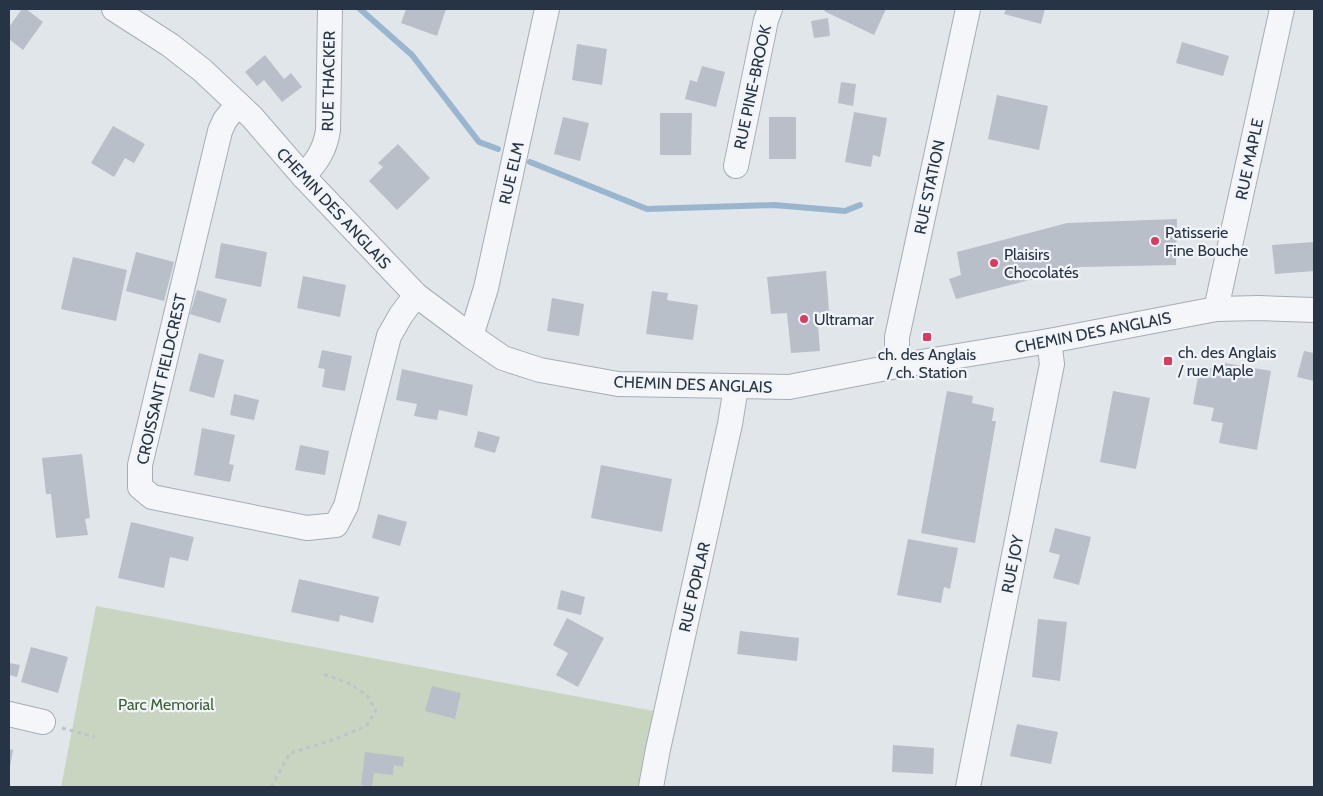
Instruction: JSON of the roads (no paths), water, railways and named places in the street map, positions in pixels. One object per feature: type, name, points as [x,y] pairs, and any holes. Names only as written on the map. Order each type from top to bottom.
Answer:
[{"type":"street","name":"CHEMIN DES ANGLAIS","points":[[114,9],[177,50],[202,70],[252,117],[303,176],[416,295],[503,358],[540,370],[618,384],[789,387],[1216,309],[1314,310]]},
{"type":"street","name":"RUE THACKER","points":[[303,176],[317,162],[326,141],[328,130],[330,9]]},
{"type":"street","name":"RUE ELM","points":[[471,336],[486,288],[548,9]]},
{"type":"street","name":"RUE PINE-BROOK","points":[[736,166],[766,20],[770,9]]},
{"type":"street","name":"RUE STATION","points":[[897,366],[897,336],[968,9]]},
{"type":"street","name":"RUE MAPLE","points":[[1216,309],[1282,9]]},
{"type":"street","name":"CROISSANT FIELDCREST","points":[[238,104],[225,120],[220,131],[140,464],[140,487],[152,497],[307,528],[336,525],[346,506],[389,336],[401,315],[416,295]]},
{"type":"street","name":"RUE JOY","points":[[968,787],[1052,364],[1049,341]]},
{"type":"street","name":"RUE POPLAR","points":[[651,787],[730,424],[736,387]]},
{"type":"street","points":[[9,714],[43,722]]},
{"type":"waterway","points":[[360,9],[412,55],[479,142],[498,149]]},
{"type":"waterway","points":[[530,162],[647,209],[774,205],[845,211],[860,205]]},
{"type":"place","name":"Patisserie Fine Bouche","points":[[1155,241]]},
{"type":"place","name":"Plaisirs Chocolatés","points":[[994,263]]},
{"type":"place","name":"Ultramar","points":[[804,319]]},
{"type":"place","name":"ch. des Anglais / ch. Station","points":[[927,337]]},
{"type":"place","name":"ch. des Anglais / rue Maple","points":[[1168,361]]},
{"type":"park label","name":"Parc Memorial","points":[[166,704]]}]
